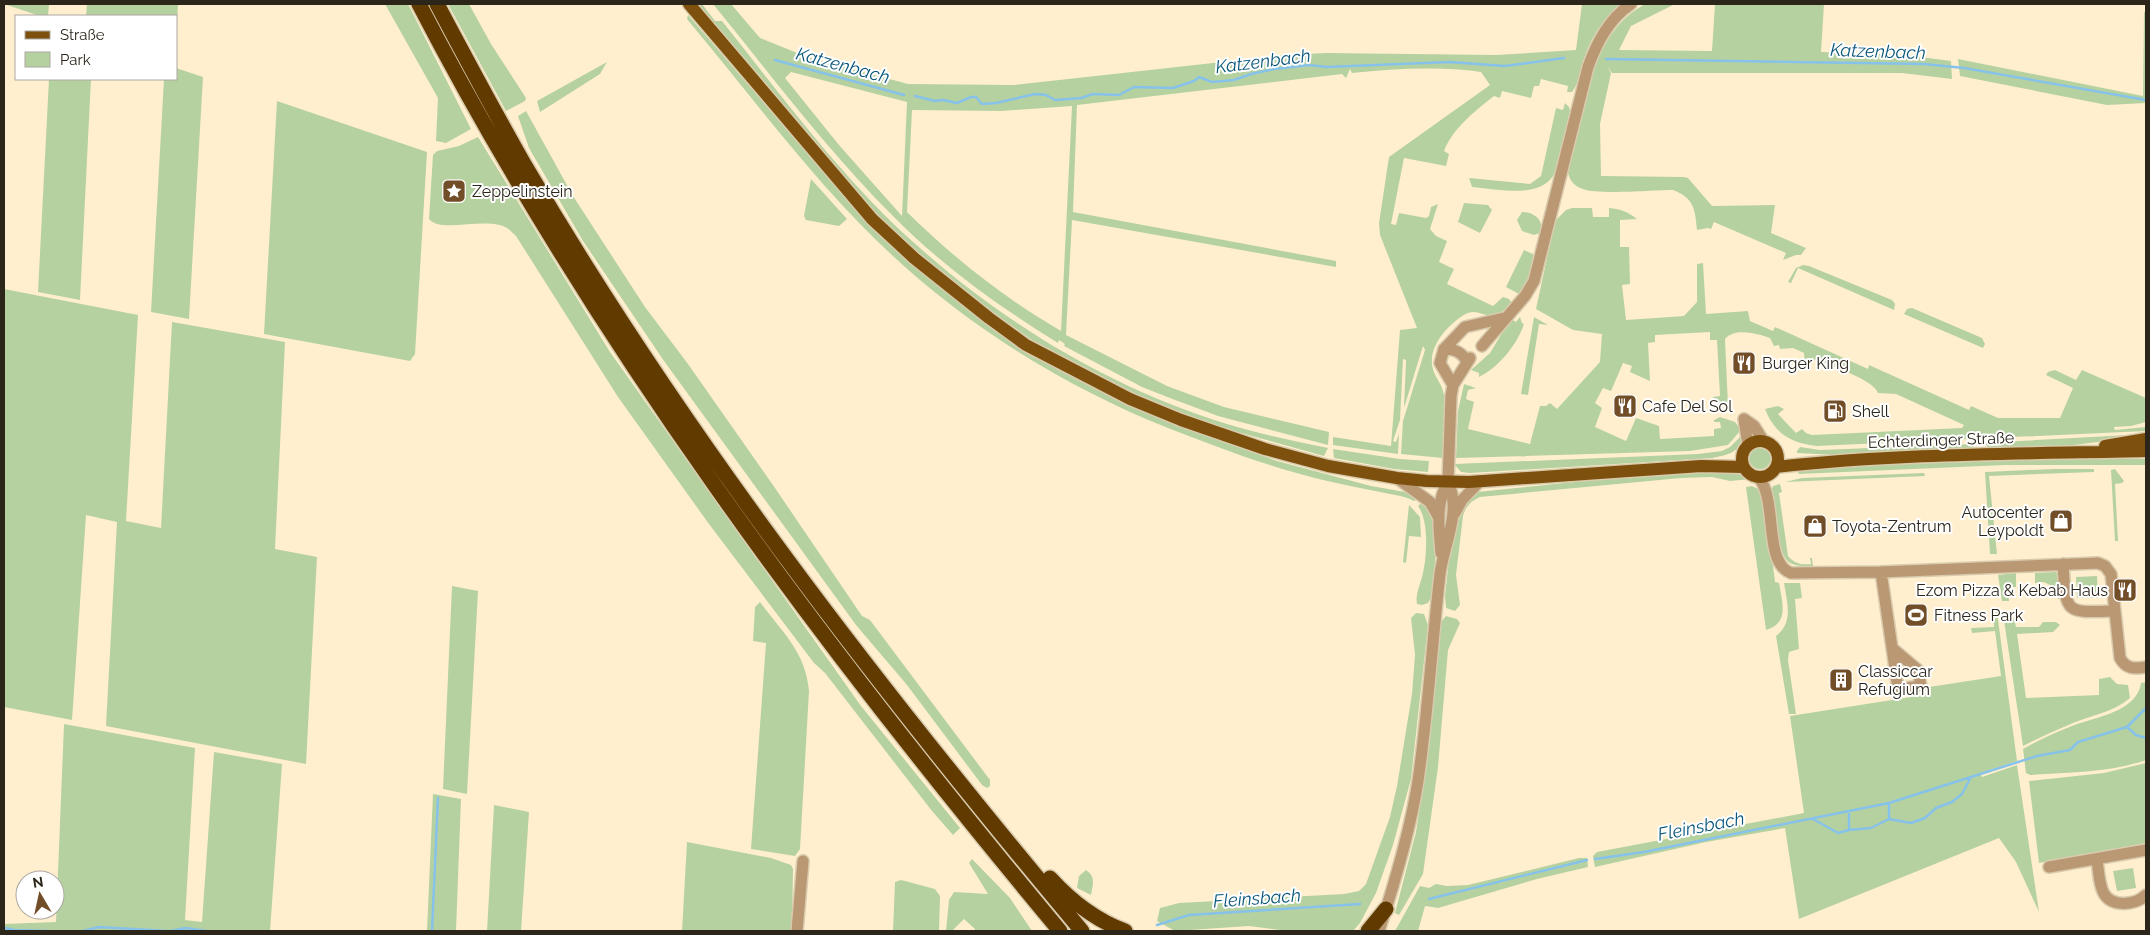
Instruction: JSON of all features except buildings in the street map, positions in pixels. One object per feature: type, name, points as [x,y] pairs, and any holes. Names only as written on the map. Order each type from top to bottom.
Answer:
[{"type":"highway","points":[[419,4],[478,116],[530,204],[587,297],[655,400],[766,556],[880,709],[1060,931]]},
{"type":"highway","points":[[437,4],[525,164],[595,279],[653,368],[808,586],[895,701],[1018,855],[1082,931]]},
{"type":"highway","points":[[1018,855],[1046,874],[1074,903],[1096,917],[1125,931]]},
{"type":"highway","points":[[1038,905],[1046,931]]},
{"type":"highway","points":[[1368,931],[1386,909]]},
{"type":"main road","points":[[689,4],[872,219],[914,258],[1026,345],[1130,399],[1226,437],[1306,460],[1397,478],[1448,482],[1480,481],[1742,462]]},
{"type":"main road","name":"Echterdinger Straße","points":[[2066,452],[2146,439]]},
{"type":"main road","points":[[1758,441],[1764,442],[1773,447],[1777,454],[1776,467],[1771,474],[1759,478],[1748,473],[1742,462],[1748,445],[1758,441]]},
{"type":"main road","name":"Echterdinger Straße","points":[[1776,467],[1818,461],[2146,451]]},
{"type":"main road","name":"Echterdinger Straße","points":[[1777,454],[1818,461]]},
{"type":"street","points":[[1482,346],[1504,318],[1525,296],[1537,274],[1580,95],[1594,50],[1609,25],[1631,4]]},
{"type":"street","points":[[1453,385],[1440,363],[1444,349],[1465,327],[1504,318]]},
{"type":"street","points":[[1379,931],[1403,851],[1418,782],[1442,560],[1452,519],[1453,495],[1448,482],[1449,419],[1453,385],[1468,360],[1458,351],[1444,349]]},
{"type":"street","points":[[1748,445],[1744,419],[1754,426],[1764,442]]},
{"type":"street","points":[[1397,478],[1430,502],[1439,518]]},
{"type":"street","points":[[1759,478],[1767,495],[1776,556],[1785,570],[1791,573],[1881,572],[2095,562],[2105,566],[2111,574],[2113,611],[2120,658],[2123,664],[2129,668],[2146,667]]},
{"type":"street","points":[[1452,519],[1462,500],[1480,481]]},
{"type":"street","points":[[1442,560],[1439,518],[1441,497],[1448,482]]},
{"type":"street","points":[[2063,564],[2065,600],[2069,606],[2081,611],[2113,611]]},
{"type":"street","points":[[1881,572],[1892,648]]},
{"type":"street","points":[[2049,868],[2146,852]]},
{"type":"street","points":[[2097,859],[2102,889],[2107,898],[2112,902],[2124,904],[2140,900],[2146,895]]},
{"type":"street","points":[[797,931],[803,861]]},
{"type":"green space","points":[[4,4],[49,4],[48,15],[37,15]]},
{"type":"green space","points":[[87,4],[178,4],[177,15],[86,15]]},
{"type":"green space","points":[[385,4],[408,4],[471,129],[446,143],[436,141],[438,98]]},
{"type":"green space","points":[[448,4],[469,4],[491,44],[526,98],[525,101],[506,111]]},
{"type":"green space","points":[[702,4],[715,21],[722,21],[812,135],[860,190],[912,241],[983,299],[1060,350],[1141,392],[1227,424],[1328,448],[1324,456],[1212,425],[1167,409],[1131,393],[1048,351],[959,289],[888,227],[852,190],[699,6]]},
{"type":"green space","points":[[713,4],[731,4],[760,38],[807,57],[908,84],[1014,85],[1285,55],[1326,53],[1496,55],[1576,50],[1582,4],[1621,4],[1606,19],[1594,36],[1572,92],[1567,92],[1568,86],[1541,79],[1539,86],[1534,86],[1531,98],[1502,91],[1500,98],[1494,96],[1465,121],[1453,135],[1444,151],[1449,154],[1446,166],[1404,158],[1391,224],[1396,225],[1399,213],[1426,218],[1429,216],[1431,207],[1438,204],[1430,229],[1436,236],[1447,241],[1439,262],[1454,269],[1447,284],[1493,306],[1503,297],[1509,299],[1512,303],[1496,314],[1485,315],[1470,312],[1464,315],[1450,325],[1435,347],[1432,355],[1432,364],[1442,389],[1445,404],[1443,458],[1401,454],[1403,421],[1425,350],[1423,346],[1404,408],[1406,360],[1403,359],[1400,420],[1393,441],[1396,442],[1399,434],[1398,454],[1333,445],[1333,437],[1391,446],[1400,330],[1417,328],[1380,235],[1379,223],[1389,157],[1490,85],[1481,72],[1449,69],[1416,69],[1352,73],[1350,69],[1346,78],[1342,74],[1077,105],[1073,212],[1336,261],[1336,267],[1072,220],[1066,335],[1167,386],[1224,407],[1329,432],[1328,445],[1218,416],[1142,387],[1064,346],[1065,344],[1059,340],[1058,343],[971,284],[930,251],[868,190],[822,138]],"holes":[[[791,72],[907,102],[902,216],[839,145],[785,78]],[[1072,106],[1061,331],[1020,305],[980,276],[907,212],[912,110],[1001,111]]]},
{"type":"green space","points":[[1645,4],[1675,4],[1631,26],[1619,50],[1712,51],[1715,4],[1824,4],[1821,52],[1905,55],[1951,61],[1952,79],[1902,73],[1612,73],[1607,66],[1611,73],[1600,124],[1601,176],[1684,177],[1688,178],[1712,206],[1775,205],[1771,233],[1806,248],[1801,255],[1783,260],[1786,253],[1714,222],[1711,229],[1697,230],[1692,205],[1680,193],[1673,190],[1590,191],[1577,186],[1570,179],[1567,169],[1593,69],[1602,49],[1613,32],[1627,17]]},
{"type":"green space","points":[[2144,12],[2146,13],[2146,103],[2107,105],[1960,76],[1958,59],[2143,96]]},
{"type":"green space","points":[[688,15],[837,188],[879,233],[926,276],[972,313],[1011,340],[1084,383],[1170,422],[1277,461],[1371,486],[1405,492],[1420,498],[1414,501],[1400,496],[1309,477],[1201,441],[1094,395],[1058,376],[989,333],[924,284],[866,230],[812,172],[687,19]]},
{"type":"green space","points":[[607,62],[600,74],[540,112],[537,101]]},
{"type":"green space","points":[[178,69],[203,77],[189,319],[151,312],[164,80],[178,80]]},
{"type":"green space","points":[[49,80],[91,80],[80,300],[38,292]]},
{"type":"green space","points":[[277,101],[427,152],[415,354],[410,361],[264,334]]},
{"type":"green space","points":[[1565,103],[1570,111],[1562,150],[1555,172],[1549,181],[1530,190],[1518,191],[1472,187],[1469,178],[1530,184],[1541,176],[1556,108],[1563,110]]},
{"type":"green space","points":[[526,111],[573,196],[645,307],[688,364],[862,616],[870,620],[990,780],[990,786],[987,788],[982,785],[907,685],[856,625],[664,361],[583,241],[529,148],[518,116]]},
{"type":"green space","points":[[478,137],[610,352],[861,706],[960,828],[953,835],[932,811],[825,673],[814,663],[709,524],[618,397],[516,236],[507,228],[498,225],[443,225],[429,219],[433,155],[437,151],[459,146]]},
{"type":"green space","points":[[811,179],[847,219],[839,226],[806,220],[804,216]]},
{"type":"green space","points":[[1464,203],[1488,205],[1492,210],[1480,233],[1458,222]]},
{"type":"green space","points":[[1572,208],[1592,208],[1593,217],[1609,217],[1609,208],[1613,208],[1631,214],[1637,219],[1620,220],[1620,247],[1629,247],[1630,284],[1622,285],[1626,320],[1684,316],[1697,302],[1697,264],[1703,263],[1706,314],[1748,311],[1750,321],[1773,331],[1775,327],[1868,369],[1869,365],[1969,410],[1971,406],[1998,418],[2060,418],[2073,388],[2046,375],[2048,372],[2055,370],[2076,380],[2082,370],[2146,398],[2146,422],[2131,426],[2114,427],[2115,430],[2146,427],[2146,431],[1808,445],[1792,440],[1779,431],[1765,409],[1778,406],[1784,409],[1778,414],[1796,433],[1802,429],[1812,435],[1962,428],[1964,425],[1896,394],[1878,393],[1875,388],[1860,378],[1816,359],[1805,365],[1804,353],[1793,348],[1780,349],[1779,345],[1774,346],[1770,338],[1747,332],[1735,333],[1725,339],[1728,406],[1717,404],[1713,397],[1720,396],[1717,340],[1710,340],[1710,332],[1655,335],[1655,342],[1648,343],[1650,381],[1630,372],[1632,366],[1623,363],[1611,391],[1603,388],[1595,403],[1602,408],[1595,427],[1626,441],[1636,418],[1659,426],[1660,439],[1714,436],[1714,429],[1721,428],[1720,422],[1714,422],[1714,420],[1720,417],[1735,422],[1741,430],[1728,445],[1690,451],[1456,458],[1458,411],[1464,384],[1476,388],[1468,390],[1466,399],[1474,402],[1468,429],[1530,444],[1540,406],[1546,406],[1550,403],[1557,409],[1600,362],[1602,334],[1573,330],[1536,309],[1555,221],[1566,210]]},
{"type":"green space","points":[[1522,212],[1531,213],[1540,221],[1540,233],[1534,235],[1522,231],[1517,220]]},
{"type":"green space","points":[[1524,250],[1533,254],[1535,258],[1529,278],[1519,294],[1506,287]]},
{"type":"green space","points":[[1803,265],[1892,300],[1895,304],[1894,310],[1798,268],[1791,283],[1788,282],[1796,268]]},
{"type":"green space","points":[[4,289],[138,315],[126,521],[161,528],[172,322],[285,342],[275,549],[317,557],[306,764],[106,726],[117,522],[86,515],[72,720],[4,707]]},
{"type":"green space","points":[[1912,308],[1982,338],[1985,344],[1983,348],[1904,314],[1907,309]]},
{"type":"green space","points":[[1520,317],[1524,324],[1517,340],[1500,361],[1479,377],[1479,373],[1471,370],[1490,353],[1502,333],[1513,320],[1516,322]]},
{"type":"green space","points":[[1534,317],[1548,325],[1539,324],[1528,395],[1521,394]]},
{"type":"green space","points":[[2146,434],[2134,438],[2038,448],[1988,447],[1984,443]]},
{"type":"green space","points":[[1742,435],[1739,446],[1736,449],[1728,454],[1712,458],[1470,473],[1461,472],[1454,464],[1698,454],[1722,451],[1730,447]]},
{"type":"green space","points":[[1973,444],[1974,450],[1836,455],[1797,453],[1800,447],[1820,450]]},
{"type":"green space","points":[[1756,447],[1764,447],[1771,454],[1771,462],[1764,469],[1756,469],[1749,462],[1749,454]]},
{"type":"green space","points":[[1333,449],[1400,459],[1429,461],[1428,472],[1394,469],[1334,458]]},
{"type":"green space","points":[[2047,459],[2146,459],[2146,465],[2005,465],[1799,474],[1796,468]]},
{"type":"green space","points":[[2094,469],[2094,472],[1989,476],[1997,554],[1990,554],[1985,472]]},
{"type":"green space","points":[[2115,469],[2124,481],[2115,484],[2118,541],[2115,541],[2111,470]]},
{"type":"green space","points":[[1728,471],[1740,473],[1751,479],[1730,481],[1712,477],[1681,478],[1480,497],[1469,504],[1463,516],[1456,575],[1460,605],[1455,611],[1446,608],[1445,597],[1448,570],[1456,524],[1468,500],[1477,492],[1632,476]]},
{"type":"green space","points":[[1924,473],[1925,476],[1785,482],[1802,478]]},
{"type":"green space","points":[[1780,484],[1782,492],[1779,493],[1788,556],[1798,563],[1804,564],[1811,564],[1810,558],[1812,558],[1813,566],[1799,566],[1790,563],[1785,558],[1776,529],[1772,489],[1773,486]]},
{"type":"green space","points":[[1752,486],[1760,490],[1766,509],[1775,582],[1779,583],[1783,604],[1783,611],[1779,622],[1774,627],[1766,630],[1746,487]]},
{"type":"green space","points":[[1423,501],[1433,523],[1436,548],[1431,598],[1428,603],[1422,605],[1417,604],[1417,592],[1422,577],[1426,548],[1424,520],[1418,506]]},
{"type":"green space","points":[[1409,505],[1420,517],[1421,537],[1409,536],[1406,563],[1403,562]]},
{"type":"green space","points":[[2056,572],[2058,575],[2059,599],[2054,597],[2054,587],[2044,582],[2035,583],[2035,573]]},
{"type":"green space","points":[[2016,573],[2016,587],[2008,587],[2009,601],[2002,601],[1998,575]]},
{"type":"green space","points":[[2097,576],[2098,598],[2077,598],[2076,577]]},
{"type":"green space","points":[[1784,583],[1800,583],[1802,598],[1795,599],[1799,649],[1789,652],[1788,660],[1796,714],[1789,714],[1776,636],[1785,625],[1788,612]]},
{"type":"green space","points":[[452,586],[478,591],[467,794],[443,789]]},
{"type":"green space","points":[[760,602],[792,643],[803,665],[809,691],[800,849],[795,856],[751,849],[766,643],[753,641],[755,607]]},
{"type":"green space","points":[[1997,612],[2017,761],[1980,773],[1982,777],[2017,765],[2039,912],[2016,862],[1999,838],[1799,919],[1785,828],[1706,842],[1595,867],[1593,856],[1597,852],[1804,813],[1790,716],[1930,694],[1929,687],[2001,676],[1995,631],[1972,633],[1971,628],[1994,627],[1993,613]]},
{"type":"green space","points":[[1416,613],[1424,614],[1428,625],[1411,779],[1393,845],[1376,893],[1360,923],[1353,931],[1289,931],[1249,926],[1175,931],[1157,921],[1160,908],[1179,903],[1344,894],[1359,891],[1366,884],[1390,817],[1397,786],[1412,694],[1415,655],[1411,618]]},
{"type":"green space","points":[[2008,613],[2010,618],[2014,618],[2016,627],[2039,627],[2043,622],[2056,622],[2060,625],[2053,632],[2017,634],[2026,698],[2099,695],[2099,679],[2110,677],[2117,684],[2128,685],[2130,698],[2110,710],[2073,723],[2023,746],[2003,614]]},
{"type":"green space","points":[[1446,616],[1457,619],[1460,623],[1448,650],[1438,767],[1423,874],[1399,915],[1395,913],[1416,832],[1429,748],[1441,622]]},
{"type":"green space","points":[[2146,682],[2146,760],[2118,767],[2089,771],[2030,775],[2026,773],[2023,749],[2060,731],[2114,712],[2132,701],[2138,693],[2141,683]]},
{"type":"green space","points":[[64,724],[195,748],[185,920],[202,922],[214,752],[282,764],[270,931],[4,931],[4,924],[65,920],[65,870],[58,870]]},
{"type":"green space","points":[[2146,763],[2146,843],[2039,863],[2029,781],[2104,773]]},
{"type":"green space","points":[[433,794],[461,799],[456,931],[427,931]]},
{"type":"green space","points":[[494,805],[529,812],[521,931],[487,931]]},
{"type":"green space","points":[[687,842],[771,858],[791,865],[793,869],[792,931],[682,931]]},
{"type":"green space","points":[[1579,858],[1587,858],[1588,867],[1537,879],[1438,908],[1425,906],[1418,931],[1395,931],[1420,886],[1429,888],[1436,884],[1447,886],[1468,885]]},
{"type":"green space","points":[[972,859],[1010,898],[1032,931],[974,931],[975,929],[964,919],[952,931],[946,931],[949,900],[954,892],[988,894],[969,863]]},
{"type":"green space","points":[[2133,868],[2136,888],[2117,891],[2113,871]]},
{"type":"green space","points":[[1086,870],[1093,878],[1091,895],[1077,888],[1079,876]]},
{"type":"green space","points":[[901,880],[935,889],[940,896],[939,931],[893,931],[895,882]]},
{"type":"waterway","name":"Katzenbach","points":[[915,96],[935,101],[943,100],[957,103],[971,97],[976,97],[982,104],[996,103],[1035,94],[1046,95],[1055,100],[1081,98],[1093,94],[1119,95],[1134,87],[1173,88],[1194,81],[1199,77],[1212,82],[1234,80],[1274,69],[1309,65],[1327,67],[1449,62],[1505,66],[1564,58]]},
{"type":"waterway","name":"Katzenbach","points":[[1606,59],[1924,64],[1964,68],[2146,100]]},
{"type":"waterway","name":"Katzenbach","points":[[775,60],[904,95]]},
{"type":"waterway","name":"Fleinsbach","points":[[1595,859],[1644,852],[1889,803],[2037,756],[2070,750],[2078,742],[2127,727],[2146,708]]},
{"type":"waterway","name":"Fleinsbach","points":[[2127,727],[2136,735],[2146,738]]},
{"type":"waterway","name":"Fleinsbach","points":[[1813,819],[1838,833],[1871,828],[1889,819],[1911,823],[1925,818],[1936,808],[1952,802],[1962,794],[1971,777]]},
{"type":"waterway","points":[[432,931],[438,798]]},
{"type":"waterway","name":"Fleinsbach","points":[[1889,803],[1889,819]]},
{"type":"waterway","name":"Fleinsbach","points":[[1849,811],[1849,830]]},
{"type":"waterway","name":"Fleinsbach","points":[[1429,899],[1587,860]]},
{"type":"waterway","name":"Fleinsbach","points":[[1157,925],[1189,915],[1360,904]]},
{"type":"waterway","name":"Fleinsbach","points":[[83,931],[99,927],[167,931]]},
{"type":"waterway","name":"Fleinsbach","points":[[4,928],[48,931]]},
{"type":"waterway","name":"Fleinsbach","points":[[170,931],[186,928],[206,931]]},
{"type":"place","name":"Zeppelinstein","points":[[454,191]]},
{"type":"place","name":"Burger King","points":[[1744,363]]},
{"type":"place","name":"Cafe Del Sol","points":[[1625,406]]},
{"type":"place","name":"Shell","points":[[1835,411]]},
{"type":"place","name":"Autocenter Leypoldt","points":[[2061,521]]},
{"type":"place","name":"Toyota-Zentrum","points":[[1815,526]]},
{"type":"place","name":"Ezom Pizza & Kebab Haus","points":[[2125,590]]},
{"type":"place","name":"Fitness Park","points":[[1916,615]]},
{"type":"place","name":"Classiccar Refugium","points":[[1841,680]]}]
